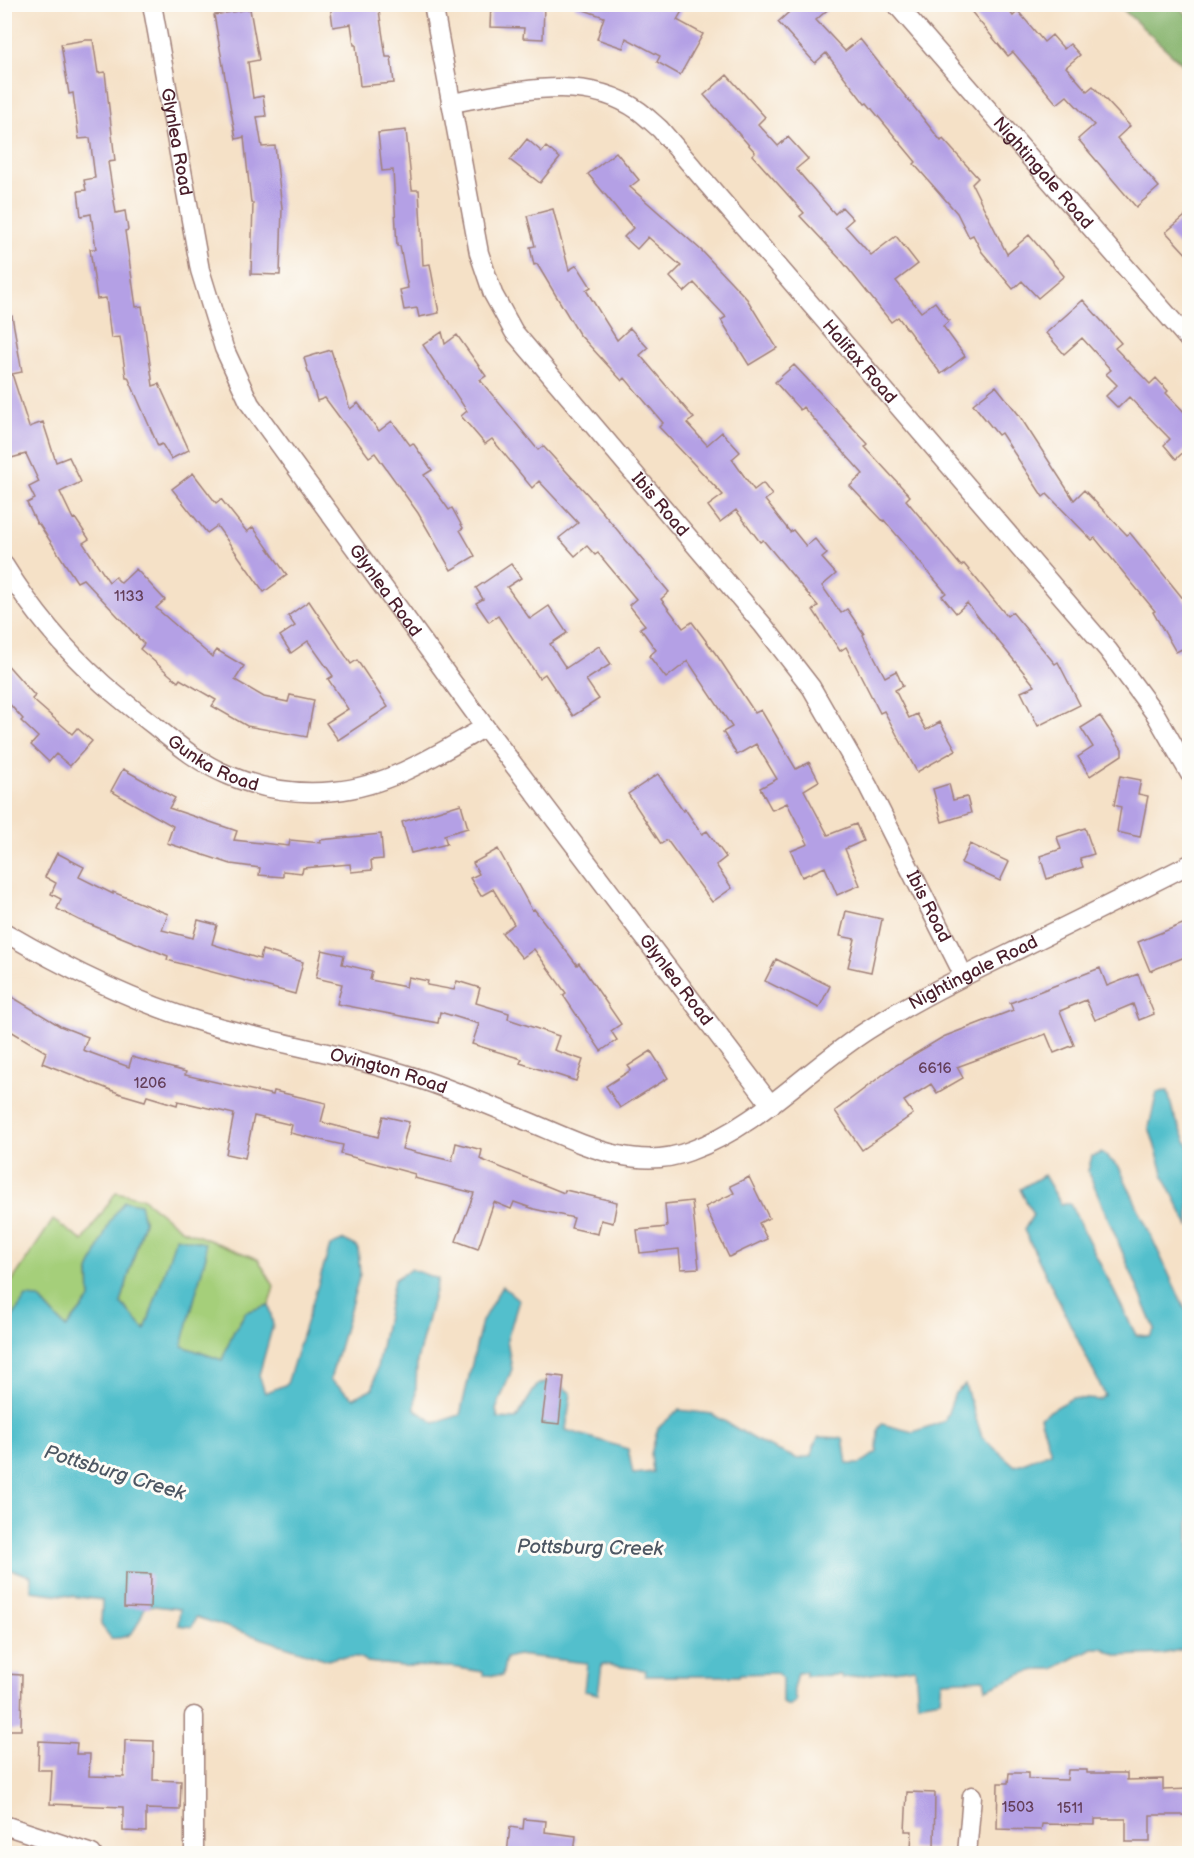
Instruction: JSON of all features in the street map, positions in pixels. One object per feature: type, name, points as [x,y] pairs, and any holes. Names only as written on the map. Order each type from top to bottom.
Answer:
[{"type":"street","name":"Glynlea Road","points":[[152,4],[200,270],[224,348],[240,386],[267,430],[485,728],[771,1105]]},
{"type":"street","name":"Ibis Road","points":[[433,4],[479,253],[493,294],[514,332],[755,615],[811,687],[868,786],[964,976]]},
{"type":"street","name":"Nightingale Road","points":[[896,4],[1190,341]]},
{"type":"street","name":"Halifax Road","points":[[451,103],[544,87],[572,87],[607,95],[638,110],[660,129],[1108,650],[1156,715],[1190,774]]},
{"type":"street","name":"Gunka Road","points":[[4,565],[28,601],[86,669],[185,750],[228,775],[259,785],[299,792],[335,792],[385,780],[439,754],[485,728]]},
{"type":"street","name":"Nightingale Road","points":[[771,1105],[813,1070],[868,1030],[964,976],[1190,864]]},
{"type":"street","name":"Ovington Road","points":[[4,932],[60,965],[141,1002],[201,1022],[415,1077],[459,1093],[586,1147],[612,1154],[661,1158],[689,1152],[733,1130],[771,1105]]},
{"type":"street","points":[[194,1716],[194,1854]]},
{"type":"street","points":[[967,1854],[972,1796]]},
{"type":"street","points":[[4,1825],[92,1854]]},
{"type":"green space","points":[[1118,5],[1178,5],[1189,17],[1189,70]]},
{"type":"green space","points":[[116,1192],[142,1198],[181,1229],[258,1259],[274,1286],[269,1305],[246,1312],[233,1333],[222,1360],[181,1346],[206,1255],[145,1331],[121,1303],[144,1221],[89,1271],[90,1299],[66,1328],[39,1298],[5,1330],[5,1280],[13,1280],[53,1220],[83,1241]]},
{"type":"water","points":[[1168,1091],[1173,1113],[1189,1147],[1189,1227],[1165,1179],[1149,1127],[1157,1092]]},
{"type":"water","name":"Pottsburg Creek","points":[[1102,1153],[1119,1167],[1185,1309],[1189,1312],[1189,1648],[1162,1654],[1118,1656],[1103,1648],[1092,1648],[1054,1669],[1040,1669],[1022,1674],[986,1689],[984,1679],[942,1681],[940,1699],[918,1703],[915,1668],[842,1678],[841,1675],[806,1676],[806,1672],[797,1673],[793,1689],[796,1701],[789,1706],[782,1703],[782,1678],[777,1673],[740,1674],[739,1676],[645,1676],[645,1670],[602,1664],[598,1694],[584,1691],[587,1663],[517,1655],[506,1658],[502,1676],[484,1675],[483,1672],[452,1667],[401,1666],[367,1662],[359,1657],[337,1657],[328,1660],[196,1617],[192,1627],[178,1625],[180,1609],[146,1605],[138,1624],[131,1633],[119,1638],[111,1638],[101,1625],[102,1600],[31,1591],[31,1576],[5,1568],[4,1330],[26,1297],[39,1298],[66,1328],[90,1299],[89,1271],[110,1221],[124,1201],[140,1204],[144,1221],[121,1303],[145,1330],[176,1237],[205,1243],[206,1255],[182,1346],[222,1360],[233,1333],[246,1312],[269,1305],[273,1325],[259,1375],[265,1393],[287,1384],[330,1246],[344,1240],[358,1247],[360,1274],[330,1380],[354,1398],[373,1388],[394,1280],[411,1269],[438,1279],[417,1361],[415,1409],[435,1423],[460,1415],[482,1321],[502,1286],[519,1300],[507,1340],[512,1369],[496,1410],[498,1418],[516,1419],[537,1385],[552,1380],[571,1393],[566,1430],[628,1449],[633,1474],[653,1472],[651,1454],[658,1428],[679,1410],[712,1414],[763,1444],[798,1459],[812,1456],[813,1446],[819,1437],[843,1438],[847,1464],[860,1464],[877,1452],[878,1429],[882,1424],[913,1432],[945,1421],[955,1393],[965,1385],[982,1437],[1015,1466],[1051,1452],[1040,1417],[1072,1398],[1099,1400],[1105,1395],[1024,1230],[1033,1215],[1020,1189],[1044,1175],[1061,1204],[1070,1204],[1136,1335],[1150,1336],[1155,1329],[1088,1171],[1092,1156]]},
{"type":"building","points":[[330,4],[378,4],[386,57],[391,57],[394,83],[360,86],[356,45],[354,45],[351,24],[333,27]]},
{"type":"building","points":[[491,4],[544,4],[543,39],[523,38],[524,28],[490,27]]},
{"type":"building","points":[[575,4],[669,4],[682,11],[677,20],[703,34],[680,75],[657,62],[660,56],[626,38],[623,48],[597,39],[604,17],[575,7]]},
{"type":"building","points":[[798,4],[834,4],[816,20],[845,51],[860,39],[941,141],[943,139],[978,178],[972,184],[1007,254],[1029,235],[1064,276],[1038,298],[1022,281],[1013,289],[982,252],[973,235],[969,237],[957,213],[914,164],[916,162],[867,103],[865,104],[826,53],[815,63],[778,22]]},
{"type":"building","points":[[965,4],[1004,4],[1013,16],[1018,11],[1044,42],[1052,35],[1064,49],[1070,44],[1080,55],[1066,67],[1087,91],[1093,86],[1130,126],[1117,138],[1159,187],[1136,207],[1078,139],[1094,125],[1067,96],[1057,104],[1013,52],[1008,56]]},
{"type":"building","points":[[250,9],[259,60],[248,62],[253,98],[263,96],[266,116],[257,117],[262,147],[275,146],[282,208],[280,275],[251,274],[253,203],[251,203],[244,137],[236,139],[214,15]]},
{"type":"building","points":[[93,40],[98,73],[105,72],[115,161],[108,162],[116,213],[125,211],[128,230],[125,231],[136,307],[142,306],[153,386],[159,384],[189,450],[171,459],[162,444],[158,446],[128,377],[126,377],[120,337],[111,338],[106,298],[97,299],[90,249],[96,249],[91,214],[81,216],[78,191],[86,190],[84,180],[95,178],[90,138],[79,139],[73,93],[69,94],[61,44]]},
{"type":"building","points":[[727,75],[765,117],[758,124],[778,146],[788,137],[808,159],[796,169],[835,214],[842,207],[853,219],[845,226],[871,255],[896,236],[918,264],[896,281],[921,312],[935,302],[949,321],[943,326],[965,356],[941,374],[898,317],[891,322],[842,261],[800,216],[804,213],[752,155],[755,152],[704,95]]},
{"type":"building","points":[[406,130],[412,190],[419,190],[423,265],[430,264],[439,313],[419,317],[417,308],[404,310],[400,290],[408,288],[400,246],[397,246],[393,170],[382,171],[378,133]]},
{"type":"building","points":[[527,139],[542,152],[546,147],[560,158],[540,183],[510,160]]},
{"type":"building","points":[[616,152],[639,180],[630,187],[701,250],[747,299],[777,348],[749,365],[721,320],[726,317],[694,283],[684,292],[670,277],[681,266],[648,237],[637,249],[624,237],[633,228],[588,174]]},
{"type":"building","points":[[553,209],[569,270],[577,265],[591,287],[586,290],[617,340],[630,328],[648,348],[640,355],[694,418],[687,423],[707,445],[722,432],[740,452],[732,459],[754,490],[763,483],[772,495],[765,500],[790,532],[793,530],[806,546],[815,539],[827,554],[822,558],[836,574],[822,586],[841,613],[847,609],[864,634],[885,677],[896,671],[903,686],[895,690],[909,718],[917,714],[926,730],[940,722],[956,750],[917,772],[884,711],[880,713],[846,647],[840,651],[813,610],[818,606],[763,540],[760,542],[736,510],[720,522],[708,506],[723,495],[659,427],[663,423],[625,378],[622,381],[579,334],[537,264],[534,265],[530,247],[535,246],[527,216]]},
{"type":"building","points":[[1190,212],[1190,258],[1166,232]]},
{"type":"building","points":[[1083,300],[1121,343],[1115,348],[1150,384],[1156,378],[1168,391],[1166,393],[1190,418],[1190,446],[1176,459],[1164,445],[1170,439],[1129,397],[1118,408],[1106,396],[1117,385],[1106,374],[1111,370],[1082,338],[1064,354],[1046,333]]},
{"type":"building","points":[[12,316],[22,372],[12,374],[29,427],[43,422],[56,462],[69,457],[81,482],[60,492],[73,519],[75,518],[89,539],[83,543],[109,582],[115,577],[121,583],[136,569],[165,600],[156,608],[212,657],[217,650],[244,666],[235,680],[264,697],[288,702],[290,695],[314,700],[307,737],[247,726],[212,706],[216,700],[180,679],[178,682],[140,649],[144,644],[83,579],[77,582],[37,524],[27,503],[35,499],[29,487],[39,482],[26,454],[4,460],[4,317]]},
{"type":"building","points":[[442,332],[445,344],[457,335],[486,376],[480,380],[538,450],[543,446],[589,496],[669,592],[661,599],[683,628],[692,622],[755,713],[761,710],[796,769],[809,762],[819,781],[804,790],[828,835],[856,824],[863,841],[845,849],[860,885],[837,895],[825,867],[802,877],[791,851],[808,844],[787,803],[772,810],[760,788],[777,779],[756,744],[737,755],[723,732],[732,727],[688,661],[666,678],[649,656],[656,650],[640,628],[645,625],[629,605],[636,599],[598,553],[595,555],[587,546],[575,556],[559,538],[578,523],[539,481],[532,488],[492,439],[485,444],[461,416],[467,411],[423,345]]},
{"type":"building","points":[[331,350],[350,409],[358,403],[379,431],[392,421],[410,445],[413,443],[432,470],[424,475],[449,510],[452,508],[463,528],[460,530],[475,556],[451,570],[418,513],[375,453],[369,457],[325,398],[317,401],[304,358]]},
{"type":"building","points":[[794,365],[868,444],[865,447],[910,496],[906,500],[961,566],[964,564],[1007,616],[1012,612],[1055,664],[1058,662],[1080,705],[1038,726],[1021,692],[1035,686],[967,603],[956,613],[942,596],[946,593],[884,520],[850,486],[863,474],[803,407],[800,410],[775,382]]},
{"type":"building","points":[[996,386],[1019,415],[1074,500],[1084,490],[1127,535],[1130,533],[1185,601],[1190,608],[1190,645],[1176,652],[1153,612],[1155,611],[1095,538],[1092,540],[1047,494],[1043,497],[1001,433],[998,435],[973,404]]},
{"type":"building","points":[[193,473],[216,503],[221,499],[247,532],[253,527],[287,575],[264,592],[217,526],[207,533],[172,489]]},
{"type":"building","points":[[511,564],[521,578],[507,587],[530,619],[549,606],[567,633],[550,644],[566,668],[599,646],[611,664],[586,680],[599,699],[573,716],[545,674],[539,678],[498,616],[489,622],[476,603],[483,599],[476,588]]},
{"type":"building","points":[[309,601],[351,664],[357,660],[388,707],[338,740],[326,723],[348,709],[328,679],[333,676],[308,641],[291,653],[280,636],[295,626],[288,616]]},
{"type":"building","points":[[4,661],[35,696],[32,699],[72,734],[77,728],[92,741],[70,766],[56,754],[49,762],[31,745],[38,737],[21,721],[23,719],[4,698]]},
{"type":"building","points":[[1100,716],[1122,749],[1122,755],[1090,776],[1078,757],[1093,747],[1081,728]]},
{"type":"building","points":[[123,769],[175,798],[169,808],[237,831],[234,840],[289,846],[290,840],[321,843],[320,840],[381,834],[383,859],[371,860],[372,870],[351,872],[350,864],[303,868],[302,873],[283,871],[283,877],[259,875],[260,868],[231,864],[167,843],[173,826],[111,791]]},
{"type":"building","points":[[658,774],[683,811],[685,809],[702,834],[707,831],[726,857],[716,865],[732,888],[712,902],[667,840],[661,844],[628,794]]},
{"type":"building","points":[[1120,776],[1141,780],[1138,794],[1148,796],[1140,837],[1117,832],[1121,807],[1114,805]]},
{"type":"building","points":[[949,784],[953,800],[967,797],[971,813],[942,822],[933,789]]},
{"type":"building","points":[[461,804],[468,828],[444,835],[447,844],[411,853],[402,822]]},
{"type":"building","points":[[1085,828],[1094,854],[1080,858],[1083,867],[1047,879],[1040,856],[1061,849],[1057,837]]},
{"type":"building","points":[[970,844],[1009,862],[1000,881],[961,863]]},
{"type":"building","points":[[498,849],[532,910],[534,909],[577,965],[579,963],[621,1024],[611,1031],[617,1040],[601,1051],[563,995],[566,993],[534,949],[522,958],[502,933],[514,924],[493,889],[481,896],[470,878],[479,874],[473,863]]},
{"type":"building","points":[[57,853],[84,867],[79,877],[113,894],[113,892],[168,914],[162,930],[193,938],[198,920],[217,925],[212,944],[260,959],[262,950],[303,962],[295,994],[167,960],[168,956],[57,909],[61,899],[51,894],[56,883],[45,877]]},
{"type":"building","points":[[846,911],[882,919],[871,972],[848,967],[855,939],[840,936]]},
{"type":"building","points":[[1190,921],[1190,955],[1150,971],[1138,942]]},
{"type":"building","points":[[322,950],[344,955],[342,964],[372,971],[370,980],[406,987],[408,977],[428,981],[427,985],[454,990],[457,981],[480,988],[476,1003],[509,1013],[508,1019],[559,1036],[554,1050],[583,1060],[576,1081],[520,1063],[522,1059],[472,1044],[479,1024],[440,1012],[438,1023],[337,1004],[342,984],[316,978]]},
{"type":"building","points":[[776,959],[830,986],[819,1008],[765,981]]},
{"type":"building","points":[[1100,968],[1107,986],[1138,974],[1154,1014],[1139,1020],[1133,1004],[1095,1020],[1086,1000],[1060,1011],[1074,1045],[1054,1053],[1046,1034],[957,1067],[963,1078],[937,1093],[931,1084],[904,1101],[913,1114],[862,1150],[835,1111],[893,1067],[943,1037],[1013,1010],[1010,1003]]},
{"type":"building","points":[[4,992],[60,1026],[88,1037],[83,1050],[129,1067],[132,1057],[186,1072],[185,1075],[273,1095],[274,1091],[326,1103],[321,1122],[378,1137],[383,1116],[409,1122],[402,1149],[452,1161],[456,1143],[482,1150],[480,1159],[564,1193],[565,1190],[617,1202],[613,1223],[601,1220],[598,1234],[571,1228],[574,1218],[514,1202],[511,1209],[494,1202],[478,1249],[456,1241],[474,1193],[414,1178],[415,1174],[341,1154],[343,1145],[290,1133],[292,1125],[254,1116],[245,1158],[226,1154],[234,1114],[178,1101],[177,1105],[147,1096],[145,1101],[42,1063],[46,1052],[4,1027]]},
{"type":"building","points":[[651,1051],[668,1078],[620,1108],[606,1086],[631,1070],[628,1066]]},
{"type":"building","points":[[749,1177],[769,1218],[759,1223],[767,1239],[729,1257],[705,1207],[734,1193],[730,1186]]},
{"type":"building","points":[[692,1201],[699,1268],[681,1269],[679,1249],[640,1253],[637,1230],[667,1227],[665,1204]]},
{"type":"building","points":[[548,1375],[564,1377],[559,1424],[542,1422]]},
{"type":"building","points":[[125,1573],[151,1574],[150,1608],[124,1607]]},
{"type":"building","points":[[4,1674],[22,1675],[21,1730],[4,1730]]},
{"type":"building","points":[[125,1740],[154,1741],[153,1780],[181,1781],[180,1810],[146,1809],[146,1832],[123,1831],[123,1807],[50,1804],[52,1770],[38,1770],[39,1741],[77,1743],[76,1754],[90,1754],[89,1776],[124,1777]]},
{"type":"building","points":[[1068,1770],[1087,1770],[1087,1773],[1127,1773],[1127,1780],[1163,1779],[1163,1790],[1190,1789],[1190,1815],[1150,1815],[1150,1842],[1126,1842],[1126,1819],[1095,1819],[1095,1825],[1042,1824],[1041,1830],[997,1829],[998,1783],[1008,1783],[1009,1773],[1028,1773],[1028,1779],[1067,1780]]},
{"type":"building","points":[[907,1792],[935,1793],[934,1849],[911,1848],[912,1831],[905,1831]]},
{"type":"building","points":[[524,1819],[546,1821],[545,1832],[576,1836],[574,1854],[507,1854],[510,1827],[523,1829]]}]
